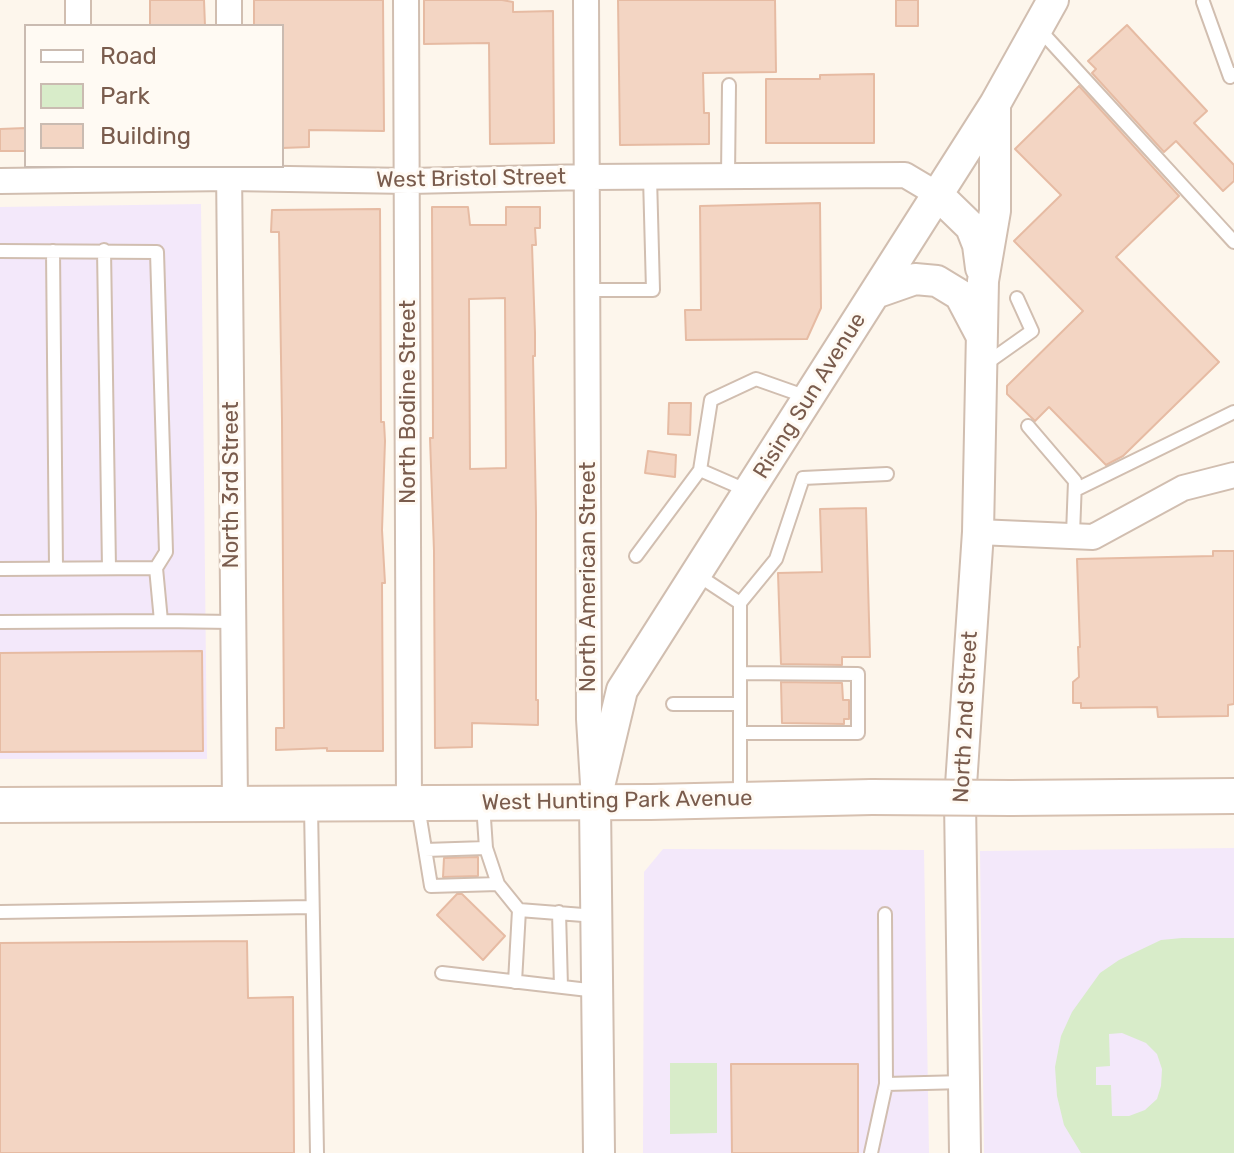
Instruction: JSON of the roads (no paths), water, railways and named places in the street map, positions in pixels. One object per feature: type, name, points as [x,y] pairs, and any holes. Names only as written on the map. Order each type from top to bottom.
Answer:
[{"type":"main road","name":"West Hunting Park Avenue","points":[[0,805],[1234,796]]},
{"type":"street","points":[[78,0],[78,24]]},
{"type":"street","points":[[229,0],[229,24]]},
{"type":"street","name":"North Bodine Street","points":[[406,0],[413,803]]},
{"type":"street","name":"North American Street","points":[[586,0],[589,719],[595,803],[599,1153]]},
{"type":"street","name":"Rising Sun Avenue","points":[[595,803],[622,690],[995,104],[1053,0]]},
{"type":"street","name":"North 2nd Street","points":[[965,1153],[960,800],[978,532],[983,281],[995,211],[995,104]]},
{"type":"street","name":"West Bristol Street","points":[[0,181],[80,174],[229,172],[409,181],[905,175],[937,194]]},
{"type":"street","name":"North 3rd Street","points":[[229,172],[235,804]]},
{"type":"street","name":"North 2nd Street","points":[[937,194],[971,227],[978,245],[983,281]]},
{"type":"street","points":[[875,293],[915,279],[937,281],[960,295],[981,336]]},
{"type":"street","points":[[978,532],[1093,537],[1183,488],[1234,475]]},
{"type":"lane","points":[[1204,1],[1233,77]]},
{"type":"lane","points":[[1037,28],[1234,242]]},
{"type":"lane","points":[[728,176],[729,85]]},
{"type":"lane","points":[[589,290],[653,290],[650,177]]},
{"type":"lane","points":[[104,250],[109,568]]},
{"type":"lane","points":[[0,251],[157,252],[166,552],[156,568],[161,621]]},
{"type":"lane","points":[[53,251],[56,568]]},
{"type":"lane","points":[[982,367],[1032,331],[1017,298]]},
{"type":"lane","points":[[636,556],[700,470],[711,400],[756,379],[810,398]]},
{"type":"lane","points":[[1075,490],[1234,412]]},
{"type":"lane","points":[[1028,426],[1075,481],[1073,534]]},
{"type":"lane","points":[[700,470],[749,492]]},
{"type":"lane","points":[[740,799],[740,603],[776,559],[803,478],[887,474]]},
{"type":"lane","points":[[0,569],[156,568]]},
{"type":"lane","points":[[696,574],[740,603]]},
{"type":"lane","points":[[0,622],[233,622]]},
{"type":"lane","points":[[740,673],[858,674],[858,733],[740,733]]},
{"type":"lane","points":[[673,704],[740,704]]},
{"type":"lane","points":[[413,803],[431,886],[498,884]]},
{"type":"lane","points":[[483,803],[486,848],[498,884],[519,910],[515,982]]},
{"type":"lane","points":[[311,804],[317,1153]]},
{"type":"lane","points":[[425,850],[486,848]]},
{"type":"lane","points":[[0,912],[312,907]]},
{"type":"lane","points":[[519,910],[596,916]]},
{"type":"lane","points":[[559,912],[561,987]]},
{"type":"lane","points":[[871,1153],[886,1084],[885,914]]},
{"type":"lane","points":[[442,973],[597,991]]},
{"type":"lane","points":[[886,1084],[964,1082]]}]
